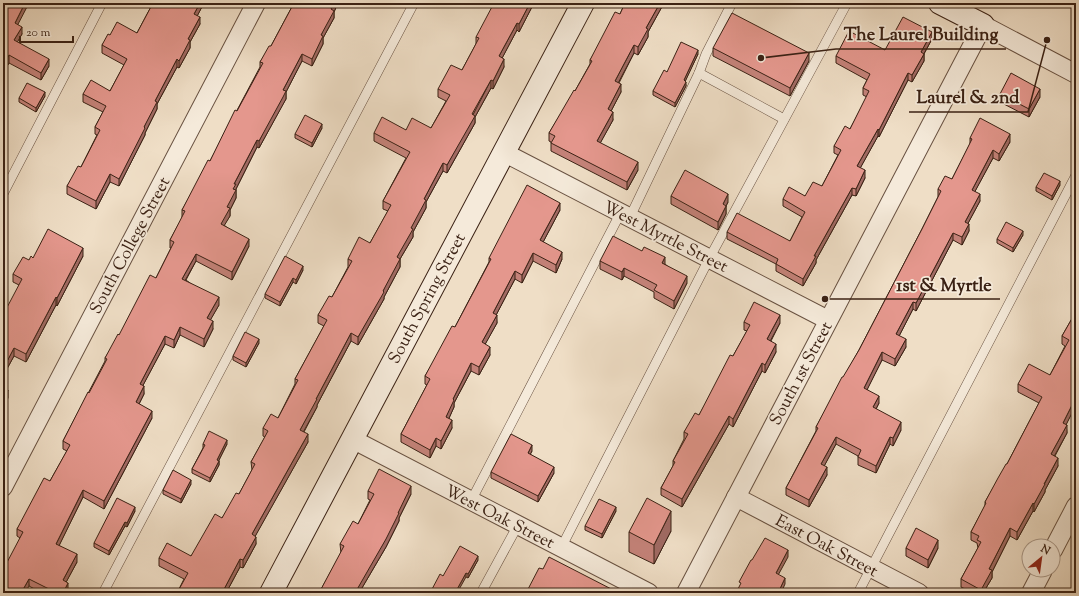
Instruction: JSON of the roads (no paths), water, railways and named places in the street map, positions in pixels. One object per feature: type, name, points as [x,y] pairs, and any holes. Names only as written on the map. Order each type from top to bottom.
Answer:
[{"type":"street","name":"South College Street","points":[[3,487],[256,3]]},
{"type":"street","name":"South Spring Street","points":[[272,593],[352,438],[583,3]]},
{"type":"street","points":[[940,3],[1076,74]]},
{"type":"street","name":"South 1st Street","points":[[686,593],[983,25]]},
{"type":"street","name":"West Myrtle Street","points":[[503,152],[828,320]]},
{"type":"street","name":"West Oak Street","points":[[352,438],[649,593]]},
{"type":"street","name":"East Oak Street","points":[[736,497],[919,593]]},
{"type":"street","points":[[1059,538],[1076,506]]},
{"type":"street","points":[[1030,593],[1038,578]]},
{"type":"lane","points":[[3,194],[102,3]]},
{"type":"lane","points":[[103,593],[414,3]]},
{"type":"lane","points":[[471,501],[625,215],[699,73],[706,54],[732,3]]},
{"type":"lane","points":[[562,548],[709,259],[847,3]]},
{"type":"lane","points":[[699,73],[784,120]]},
{"type":"lane","points":[[858,593],[1076,175]]},
{"type":"lane","points":[[481,593],[518,525]]},
{"type":"place","name":"Laurel & 2nd","points":[[1047,40]]},
{"type":"place","name":"The Laurel Building","points":[[761,58]]},
{"type":"place","name":"1st & Myrtle","points":[[825,299]]}]
